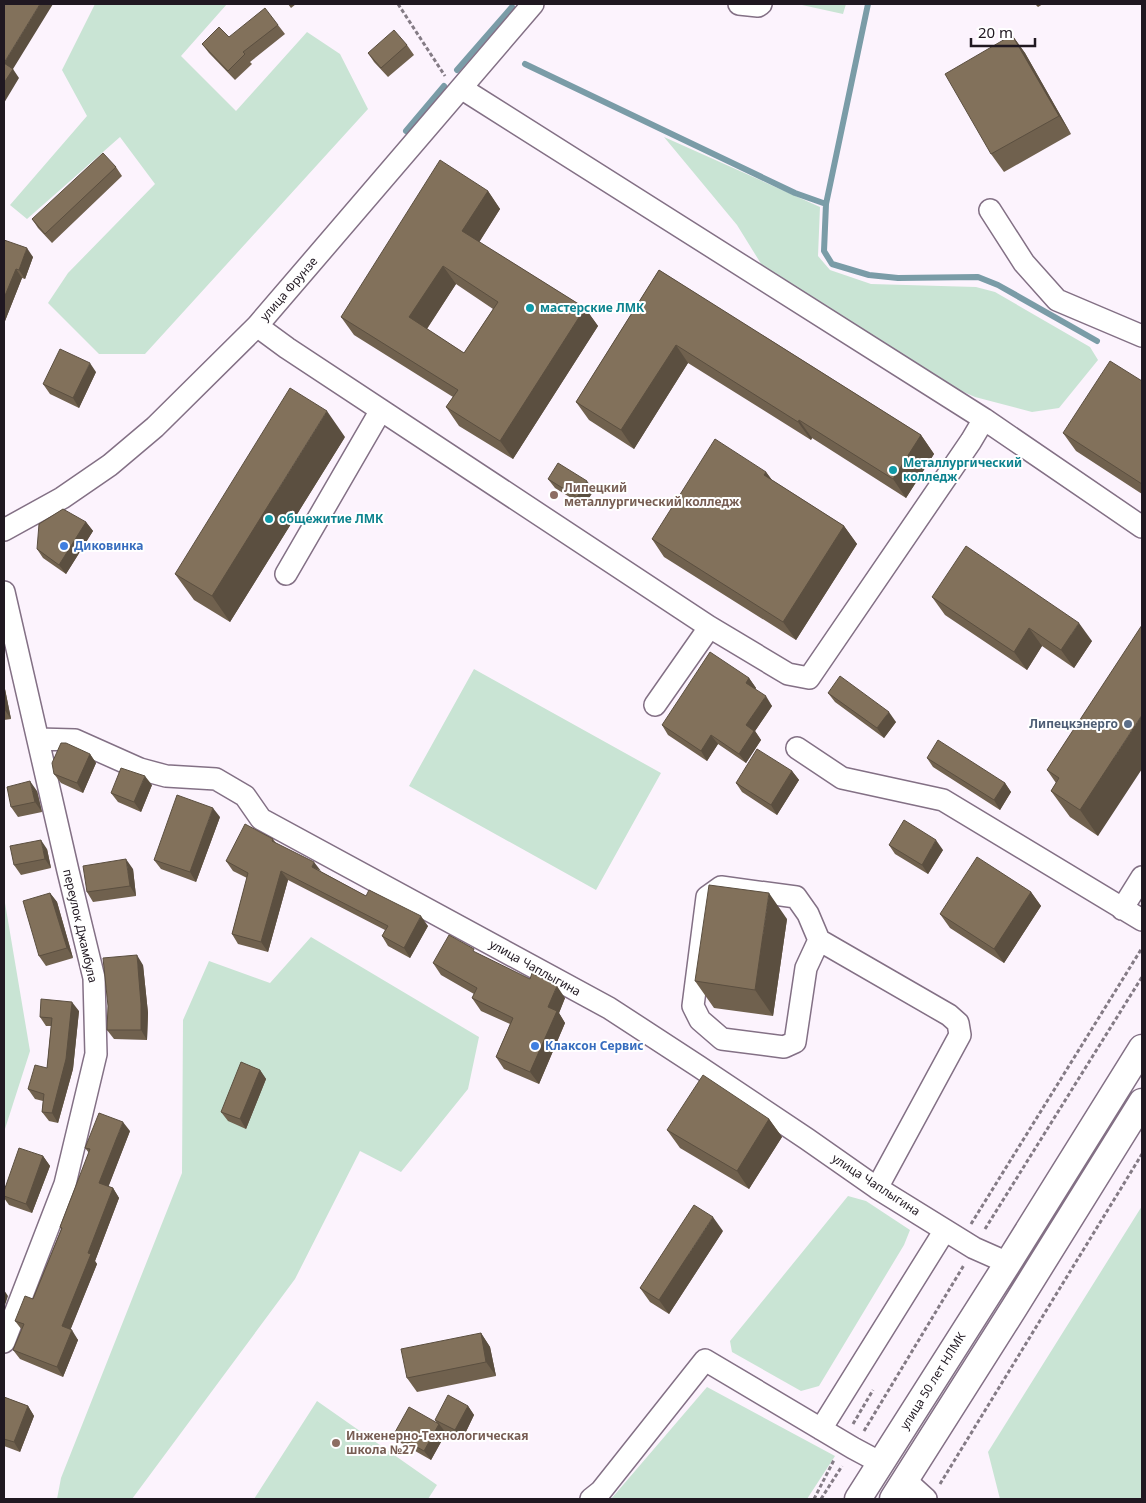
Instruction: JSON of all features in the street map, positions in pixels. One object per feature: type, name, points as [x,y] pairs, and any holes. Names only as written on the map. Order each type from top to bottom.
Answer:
[{"type":"main road","name":"улица 50 лет НЛМК","points":[[858,1499],[1142,1048]]},
{"type":"main road","points":[[899,1489],[1142,1102]]},
{"type":"main road","points":[[1008,1263],[1019,1270],[1022,1282],[1014,1308]]},
{"type":"street","name":"улица Фрунзе","points":[[4,530],[62,498],[110,465],[155,427],[257,326],[453,82],[533,4]]},
{"type":"street","points":[[740,4],[758,6],[761,4]]},
{"type":"street","points":[[453,82],[984,419],[1142,527]]},
{"type":"street","points":[[990,210],[1024,263],[1057,300],[1142,336]]},
{"type":"street","points":[[257,326],[287,348],[708,626],[788,674],[809,678],[984,419]]},
{"type":"street","points":[[286,574],[381,410]]},
{"type":"street","name":"переулок Джамбула","points":[[4,592],[94,978],[96,1054],[65,1184],[4,1342]]},
{"type":"street","points":[[655,705],[704,635],[708,626]]},
{"type":"street","name":"улица Чаплыгина","points":[[38,739],[75,740],[140,769],[166,776],[216,779],[245,796],[262,819],[609,1008],[714,1076],[877,1188],[974,1248],[1008,1263]]},
{"type":"street","points":[[797,748],[842,778],[943,800],[1142,920]]},
{"type":"street","points":[[1122,909],[1142,877]]},
{"type":"street","points":[[819,940],[806,968],[794,1042],[784,1047],[722,1039],[700,1020],[693,1006],[707,897],[721,888],[796,897],[808,914],[819,940],[949,1014],[958,1022],[960,1035],[877,1188]]},
{"type":"street","points":[[821,1429],[946,1230]]},
{"type":"street","points":[[591,1499],[601,1491],[705,1360],[881,1463]]},
{"type":"street","points":[[899,1489],[931,1495]]},
{"type":"path","points":[[398,4],[453,82]]},
{"type":"path","points":[[931,1495],[1142,1154]]},
{"type":"green space","points":[[95,4],[227,4],[181,56],[236,111],[307,32],[340,54],[368,109],[145,354],[99,354],[48,303],[68,273],[155,184],[120,137],[27,219],[10,205],[87,116],[62,70]]},
{"type":"green space","points":[[802,4],[846,4],[843,14]]},
{"type":"green space","points":[[664,137],[820,207],[818,256],[830,270],[871,284],[976,287],[995,292],[1090,347],[1098,360],[1059,408],[1032,412],[975,397],[941,382],[768,275],[737,225]]},
{"type":"green space","points":[[474,669],[661,773],[596,890],[409,786]]},
{"type":"green space","points":[[4,897],[30,1051],[4,1132]]},
{"type":"green space","points":[[311,937],[479,1037],[468,1089],[401,1172],[360,1151],[295,1279],[132,1499],[57,1499],[61,1478],[182,1173],[183,1020],[209,961],[270,983]]},
{"type":"green space","points":[[848,1196],[866,1201],[910,1230],[904,1245],[819,1386],[801,1391],[732,1352],[730,1341]]},
{"type":"green space","points":[[1142,1206],[1142,1499],[1000,1499],[988,1452]]},
{"type":"green space","points":[[707,1387],[835,1456],[807,1499],[611,1499]]},
{"type":"green space","name":"Инженерно-Технологическая школа №27","points":[[317,1401],[437,1485],[428,1499],[254,1499]]},
{"type":"building","points":[[4,4],[40,4],[4,63]]},
{"type":"building","points":[[265,8],[278,25],[243,52],[245,54],[228,71],[202,44],[219,27],[229,37]]},
{"type":"building","points":[[394,30],[407,45],[381,68],[368,53]]},
{"type":"building","points":[[1012,35],[1059,116],[991,154],[945,74]]},
{"type":"building","points":[[4,63],[13,69],[4,83]]},
{"type":"building","points":[[103,153],[116,167],[45,234],[32,219]]},
{"type":"building","name":"мастерские ЛМК","points":[[440,160],[488,191],[462,231],[585,308],[500,441],[446,407],[458,390],[341,317]],"holes":[[[443,266],[498,302],[464,353],[409,317]]]},
{"type":"building","points":[[4,240],[27,248],[19,270],[16,269],[4,298]]},
{"type":"building","points":[[659,270],[921,435],[893,479],[676,345],[621,430],[576,402]]},
{"type":"building","points":[[60,349],[90,363],[73,398],[43,384]]},
{"type":"building","points":[[1110,361],[1142,381],[1142,484],[1063,433]]},
{"type":"building","points":[[290,388],[327,411],[212,596],[175,574]]},
{"type":"building","points":[[715,439],[766,472],[764,475],[844,526],[783,622],[652,539]]},
{"type":"building","points":[[558,463],[587,481],[577,497],[548,479]]},
{"type":"building","name":"Диковинка","points":[[63,509],[86,522],[59,565],[37,549],[39,524]]},
{"type":"building","points":[[966,546],[1079,623],[1061,650],[1029,628],[1014,652],[932,597]]},
{"type":"building","points":[[1142,625],[1142,715],[1080,810],[1051,791],[1059,778],[1047,770]]},
{"type":"building","points":[[710,652],[749,678],[746,683],[766,696],[746,725],[754,731],[739,754],[711,735],[701,751],[662,725]]},
{"type":"building","points":[[840,676],[889,712],[877,728],[828,693]]},
{"type":"building","points":[[938,740],[1005,783],[994,800],[927,758]]},
{"type":"building","points":[[61,743],[66,743],[90,754],[77,783],[54,774],[52,763]]},
{"type":"building","points":[[757,749],[792,771],[771,805],[736,783]]},
{"type":"building","points":[[121,768],[145,776],[134,802],[111,793]]},
{"type":"building","points":[[30,781],[35,802],[11,807],[7,787]]},
{"type":"building","points":[[177,795],[213,808],[190,872],[154,860]]},
{"type":"building","points":[[904,820],[936,840],[922,865],[889,845]]},
{"type":"building","points":[[245,824],[273,839],[272,841],[314,862],[312,867],[366,896],[369,890],[421,916],[404,948],[382,936],[388,926],[281,871],[261,942],[232,934],[248,873],[226,861]]},
{"type":"building","points":[[41,840],[45,859],[14,865],[10,846]]},
{"type":"building","points":[[977,857],[1031,892],[994,949],[940,914]]},
{"type":"building","points":[[126,859],[130,886],[87,892],[83,866]]},
{"type":"building","points":[[709,885],[769,893],[755,990],[695,981]]},
{"type":"building","points":[[50,893],[67,948],[39,956],[23,901]]},
{"type":"building","points":[[449,935],[474,949],[473,951],[530,979],[532,973],[557,986],[548,1007],[557,1011],[530,1072],[496,1057],[513,1018],[472,998],[477,988],[433,963]]},
{"type":"building","points":[[137,955],[141,1030],[107,1030],[108,1006],[103,958]]},
{"type":"building","points":[[41,999],[72,1002],[66,1059],[52,1113],[42,1112],[44,1094],[28,1089],[35,1065],[47,1068],[52,1018],[40,1017]]},
{"type":"building","points":[[241,1062],[260,1070],[240,1119],[221,1112]]},
{"type":"building","points":[[703,1075],[769,1119],[737,1171],[667,1130]]},
{"type":"building","points":[[99,1113],[123,1122],[99,1183],[113,1188],[88,1253],[91,1254],[62,1326],[72,1330],[57,1367],[13,1350],[24,1324],[15,1321],[25,1296],[33,1299],[62,1228],[60,1227],[90,1149],[85,1148]]},
{"type":"building","points":[[19,1148],[43,1156],[26,1204],[4,1196]]},
{"type":"building","points":[[694,1205],[713,1217],[659,1300],[640,1288]]},
{"type":"building","points":[[481,1333],[486,1362],[407,1378],[401,1349]]},
{"type":"building","points":[[448,1395],[468,1406],[455,1430],[435,1420]]},
{"type":"building","points":[[4,1397],[28,1406],[14,1442],[4,1439]]},
{"type":"building","points":[[409,1407],[439,1424],[424,1451],[394,1434]]},
{"type":"waterway","points":[[868,4],[826,204],[824,251],[832,264],[869,275],[898,278],[978,277],[998,285],[1097,341]]},
{"type":"waterway","points":[[457,70],[512,7]]},
{"type":"waterway","points":[[525,64],[795,193],[826,204]]},
{"type":"waterway","points":[[406,131],[444,86]]},
{"type":"place","name":"мастерские ЛМК","points":[[530,308]]},
{"type":"place","name":"Металлургический колледж","points":[[893,470]]},
{"type":"place","name":"Липецкий металлургический колледж","points":[[554,495]]},
{"type":"place","name":"общежитие ЛМК","points":[[269,519]]},
{"type":"place","name":"Диковинка","points":[[64,546]]},
{"type":"place","name":"Липецкэнерго","points":[[1128,724]]},
{"type":"place","name":"Клаксон Сервис","points":[[535,1046]]},
{"type":"place","name":"Инженерно-Технологическая школа №27","points":[[336,1443]]}]
